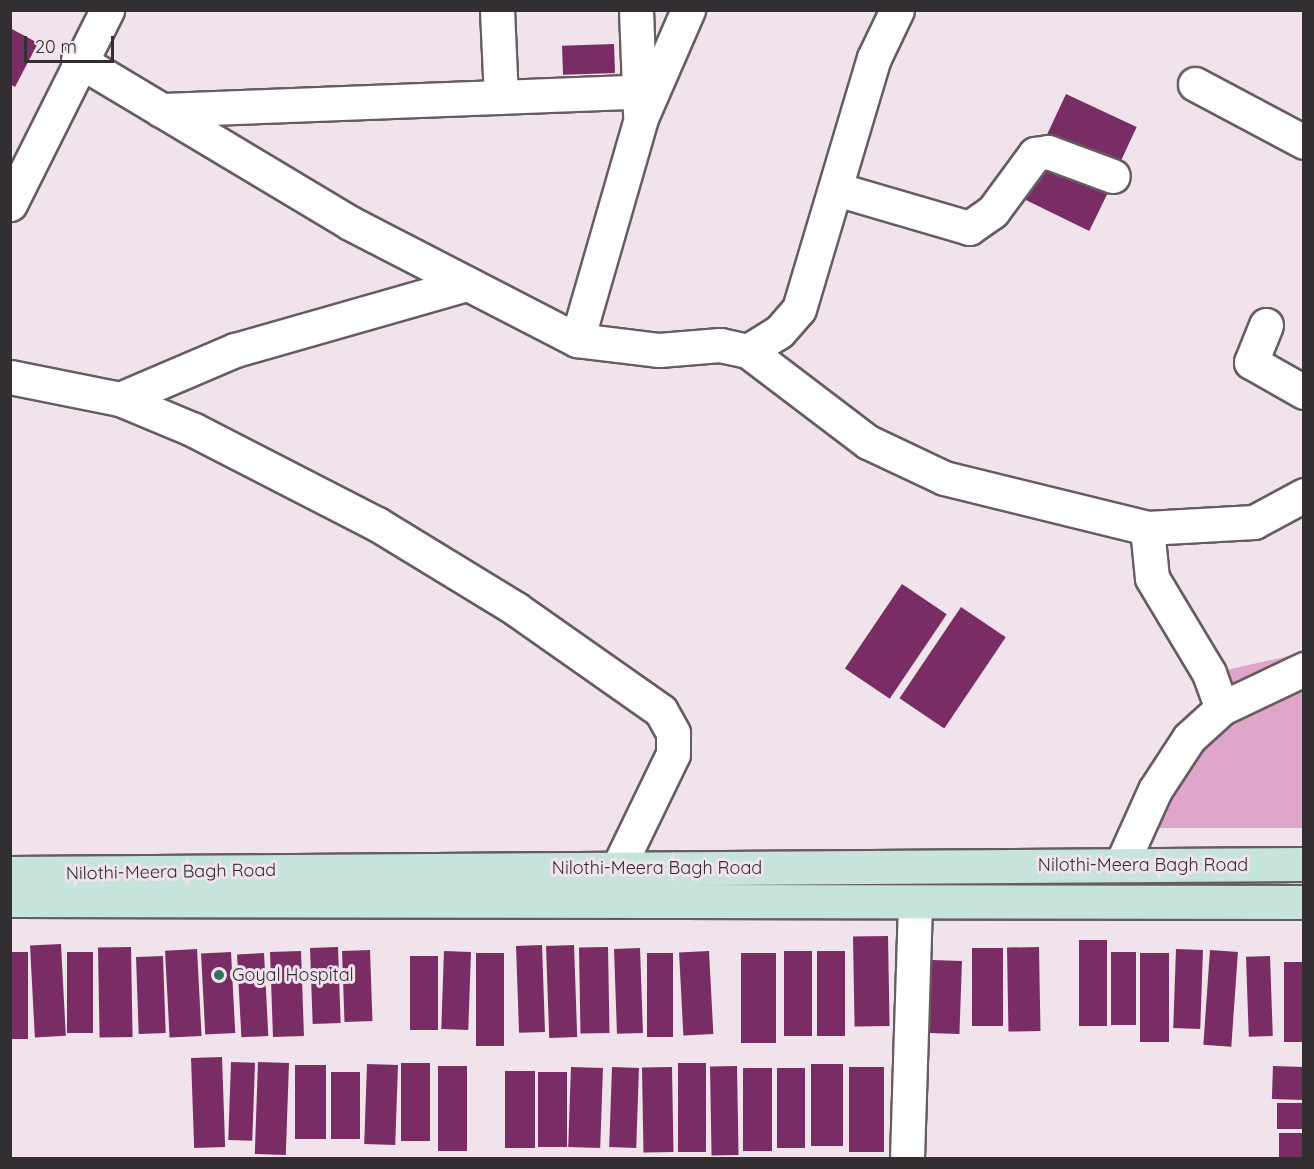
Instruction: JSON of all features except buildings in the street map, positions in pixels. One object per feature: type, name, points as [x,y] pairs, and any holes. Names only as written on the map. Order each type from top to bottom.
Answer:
[{"type":"street","points":[[10,204],[78,60],[107,10]]},
{"type":"street","points":[[497,10],[501,97]]},
{"type":"street","points":[[636,10],[640,105]]},
{"type":"street","points":[[577,340],[640,105],[688,10]]},
{"type":"street","points":[[748,351],[779,332],[799,309],[874,58],[897,10]]},
{"type":"street","points":[[78,60],[350,223],[577,340],[658,350],[720,345],[748,351],[868,442],[944,478],[1147,528],[1254,522],[1304,495]]},
{"type":"street","points":[[1195,84],[1304,142]]},
{"type":"street","points":[[161,110],[501,97],[640,105]]},
{"type":"street","points":[[836,189],[969,228],[993,211],[1035,154],[1048,152],[1113,176]]},
{"type":"street","points":[[120,399],[235,350],[467,284]]},
{"type":"street","points":[[1266,325],[1251,362],[1304,392]]},
{"type":"street","points":[[10,377],[120,399],[194,430],[377,524],[516,609],[661,711],[673,733],[673,754],[618,883]]},
{"type":"street","points":[[1147,528],[1152,578],[1209,673],[1221,708]]},
{"type":"street","points":[[1122,863],[1155,790],[1189,738],[1221,708],[1304,669]]},
{"type":"street","name":"Nilothi-Meera Bagh Road","points":[[10,900],[618,883],[1122,863],[1304,864]]},
{"type":"street","name":"Nilothi-Meera Bagh Road","points":[[10,873],[618,883],[915,902],[1304,902]]},
{"type":"street","points":[[907,1158],[915,902]]},
{"type":"shaded area","points":[[1303,653],[1303,828],[1157,828],[1226,670]]},
{"type":"place","name":"Goyal Hospital","points":[[219,975]]}]
